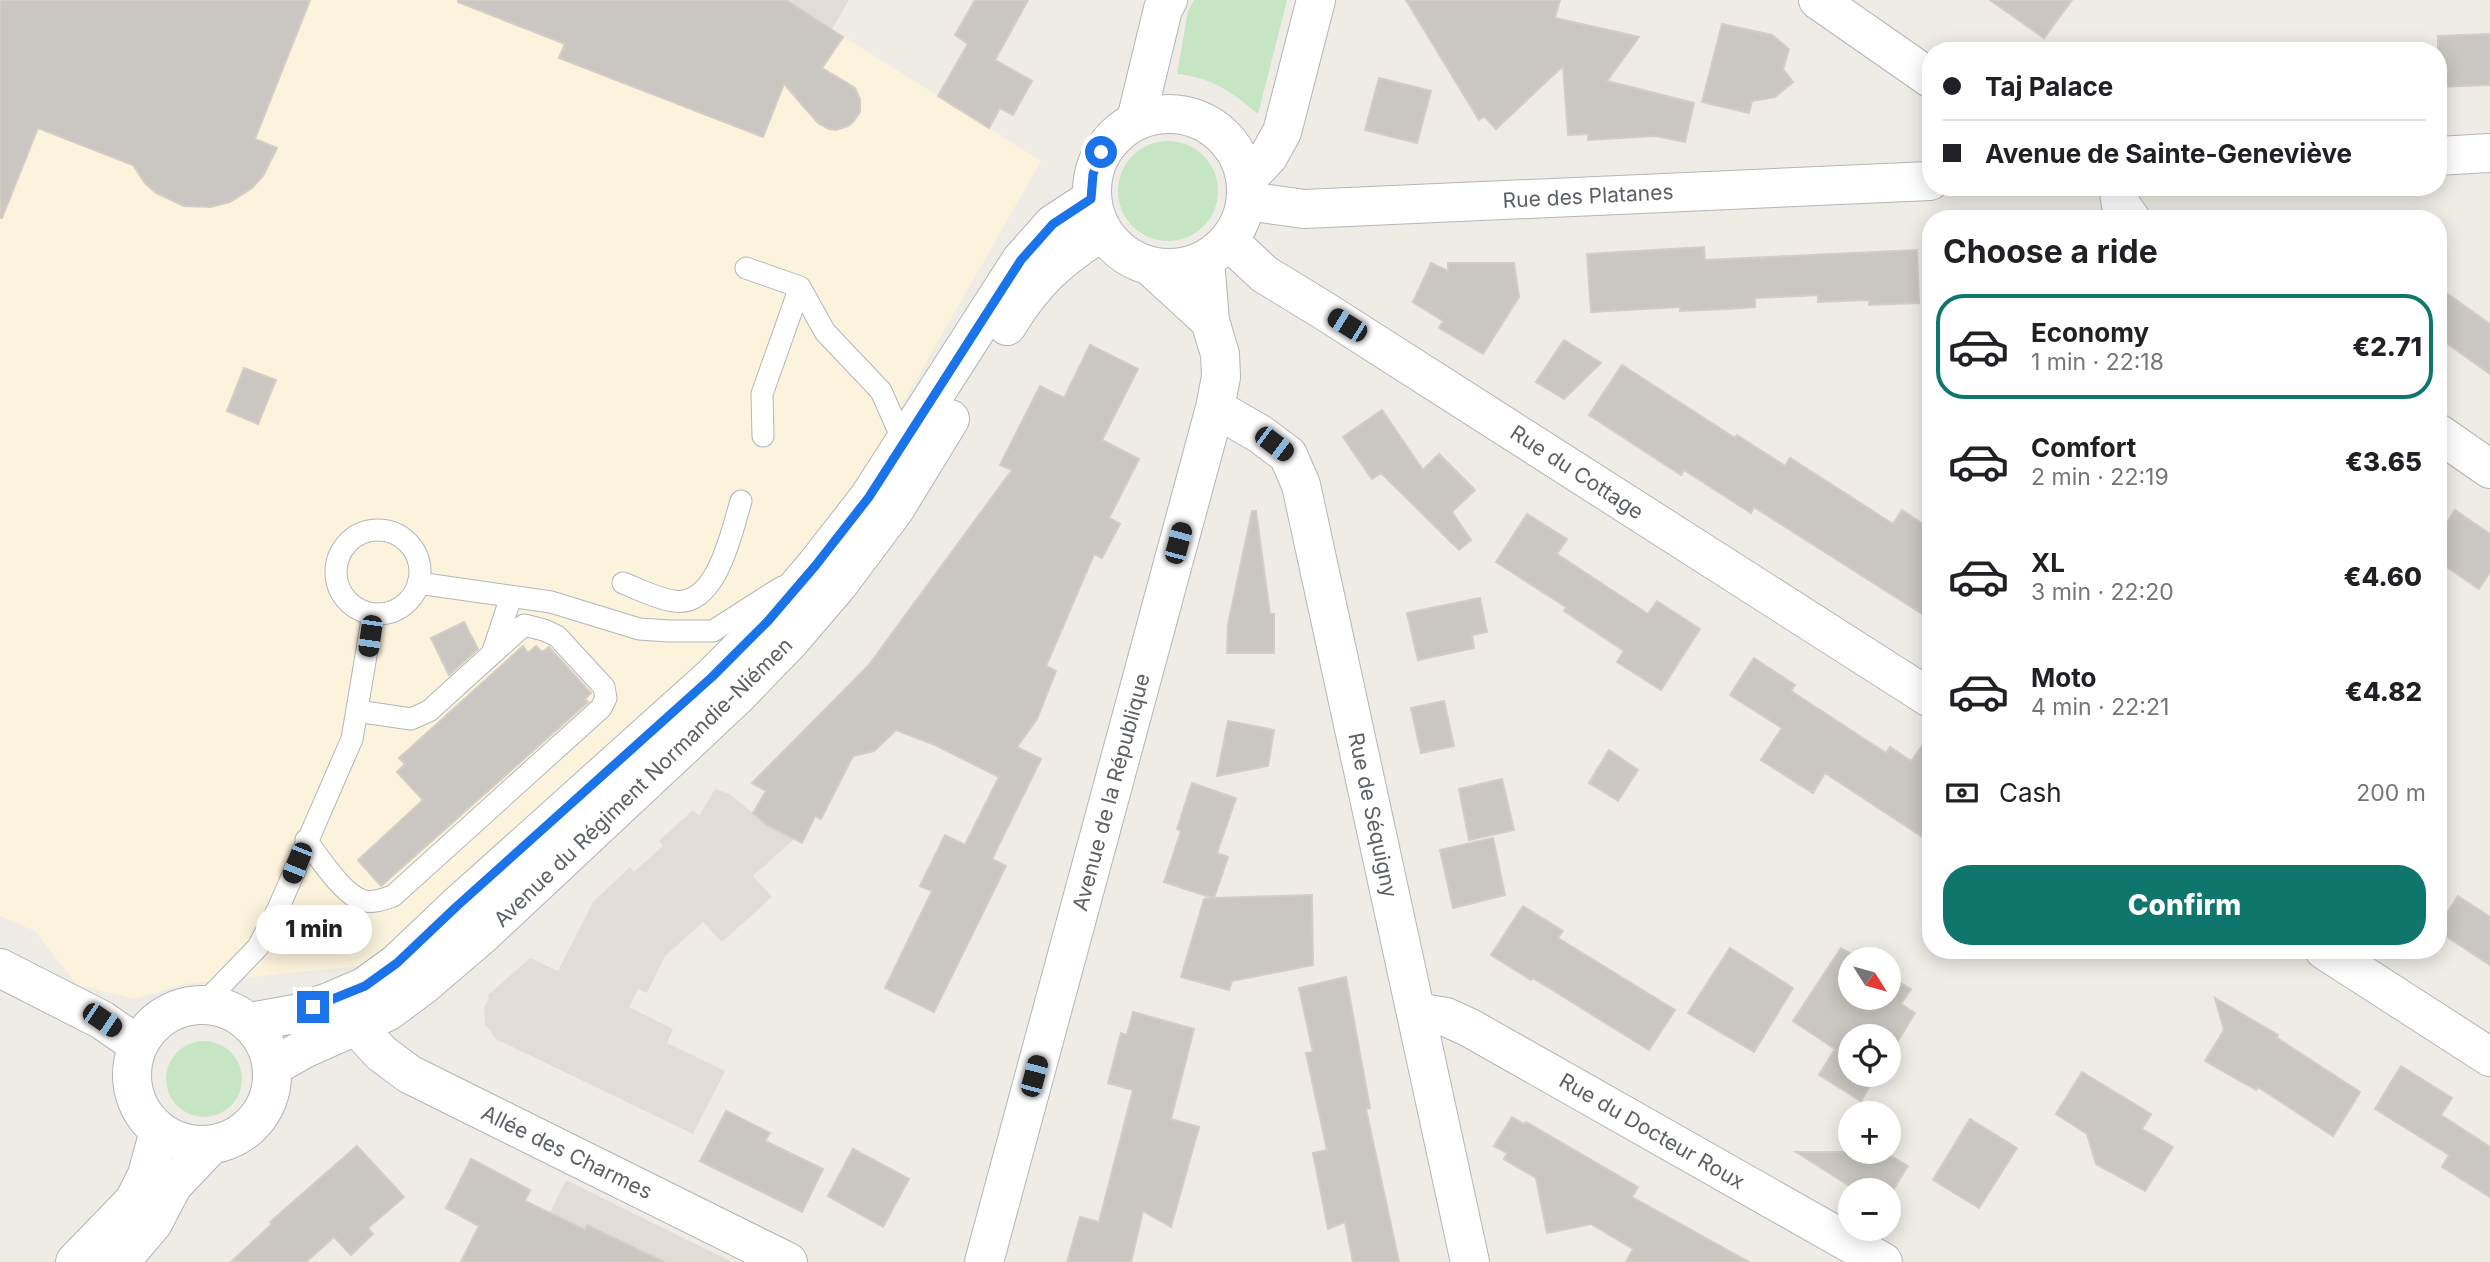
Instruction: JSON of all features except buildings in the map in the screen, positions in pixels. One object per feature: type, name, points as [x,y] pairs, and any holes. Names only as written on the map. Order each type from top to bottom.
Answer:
[{"type":"street","points":[[1136,120],[1163,9],[1168,0]]},
{"type":"street","points":[[1247,190],[1239,156],[1225,136],[1206,122],[1183,114],[1159,113],[1136,120],[1116,133],[1101,152],[1093,174],[1097,215],[1128,257],[1150,266],[1175,269],[1217,251],[1240,222],[1247,190],[1282,132],[1316,0]]},
{"type":"street","points":[[1818,0],[1922,72]]},
{"type":"street","points":[[2447,155],[2490,153]]},
{"type":"street","name":"Rue des Platanes","points":[[1247,190],[1304,209],[1922,181]]},
{"type":"street","points":[[250,1022],[295,1014],[331,1001],[365,986],[397,963],[712,677],[768,621],[869,497],[1021,260],[1053,224],[1097,215]]},
{"type":"street","name":"Avenue du Régiment Normandie-Niémen","points":[[272,1067],[304,1049],[387,1012],[421,987],[483,934],[736,697],[791,640],[838,585],[895,509],[1025,296],[1066,255],[1097,215]]},
{"type":"street","name":"Avenue de la République","points":[[984,1262],[1215,408],[1221,377],[1220,354],[1210,321],[1217,251]]},
{"type":"street","name":"Rue du Cottage","points":[[1217,251],[1264,274],[1347,325],[1922,693]]},
{"type":"street","points":[[1150,266],[1210,321]]},
{"type":"street","name":"Rue de Séquigny","points":[[1215,408],[1260,433],[1288,455],[1301,485],[1470,1262]]},
{"type":"street","points":[[2447,439],[2490,469]]},
{"type":"street","points":[[2338,959],[2490,1057]]},
{"type":"street","points":[[0,968],[102,1020],[138,1045]]},
{"type":"street","points":[[203,1004],[236,1012],[250,1022],[265,1043],[272,1067],[272,1089],[264,1109],[251,1126],[232,1139],[211,1145],[192,1145],[159,1131],[145,1117],[136,1100],[132,1072],[138,1045],[149,1028],[165,1015],[183,1006],[203,1004]]},
{"type":"street","name":"Rue du Docteur Roux","points":[[1416,1012],[1447,1017],[1470,1028],[1883,1262]]},
{"type":"street","name":"Allée des Charmes","points":[[357,1027],[381,1053],[409,1073],[788,1262]]},
{"type":"street","points":[[75,1262],[134,1201],[146,1175],[159,1131]]},
{"type":"street","points":[[120,1262],[153,1223],[173,1185],[211,1145]]},
{"type":"lane","points":[[746,268],[800,287],[825,332],[881,391],[904,443]]},
{"type":"lane","points":[[762,436],[762,394],[800,287]]},
{"type":"lane","points":[[623,583],[675,602],[692,600],[705,591],[723,559],[741,501]]},
{"type":"lane","points":[[380,530],[402,537],[411,546],[418,558],[418,583],[406,603],[385,613],[373,614],[354,606],[344,596],[336,569],[346,545],[356,536],[380,530]]},
{"type":"lane","points":[[418,583],[551,602],[639,629],[713,631],[816,565]]},
{"type":"lane","points":[[493,653],[511,597]]},
{"type":"lane","points":[[203,1004],[258,947],[278,909],[352,739],[373,614]]},
{"type":"lane","points":[[306,841],[346,890],[363,901],[393,896],[601,708],[606,698],[604,687],[557,636],[544,629],[524,625],[429,711],[411,719],[357,711]]},
{"type":"shaded area","points":[[0,0],[786,0],[1041,161],[874,454],[803,552],[716,651],[369,965],[184,984],[135,999],[77,985],[35,931],[0,916]]},
{"type":"shaded area","points":[[786,0],[849,0],[832,29]]},
{"type":"shaded area","points":[[715,789],[730,794],[767,825],[794,839],[753,876],[772,897],[722,942],[703,922],[665,956],[647,993],[638,989],[629,1007],[673,1029],[667,1043],[725,1071],[693,1134],[496,1039],[485,1024],[484,1008],[489,998],[487,996],[530,958],[558,971],[593,902],[630,867],[634,872],[663,846],[659,841],[693,810],[699,816]]},
{"type":"shaded area","points":[[566,1180],[732,1262],[526,1262]]},
{"type":"green space","points":[[1194,0],[1287,0],[1258,114],[1221,87],[1177,74],[1188,11]]},
{"type":"green space","points":[[1168,141],[1196,149],[1210,163],[1218,191],[1210,219],[1196,233],[1168,241],[1140,233],[1126,219],[1118,191],[1126,163],[1140,149]]},
{"type":"green space","points":[[197,1041],[211,1041],[225,1047],[236,1058],[242,1079],[239,1094],[231,1106],[211,1117],[197,1117],[183,1111],[172,1100],[166,1086],[166,1072],[172,1058],[183,1047]]},
{"type":"route","points":[[313,1007],[365,986],[397,963],[712,677],[768,621],[869,497],[1021,260],[1053,224],[1091,199],[1093,174],[1101,152]]}]
